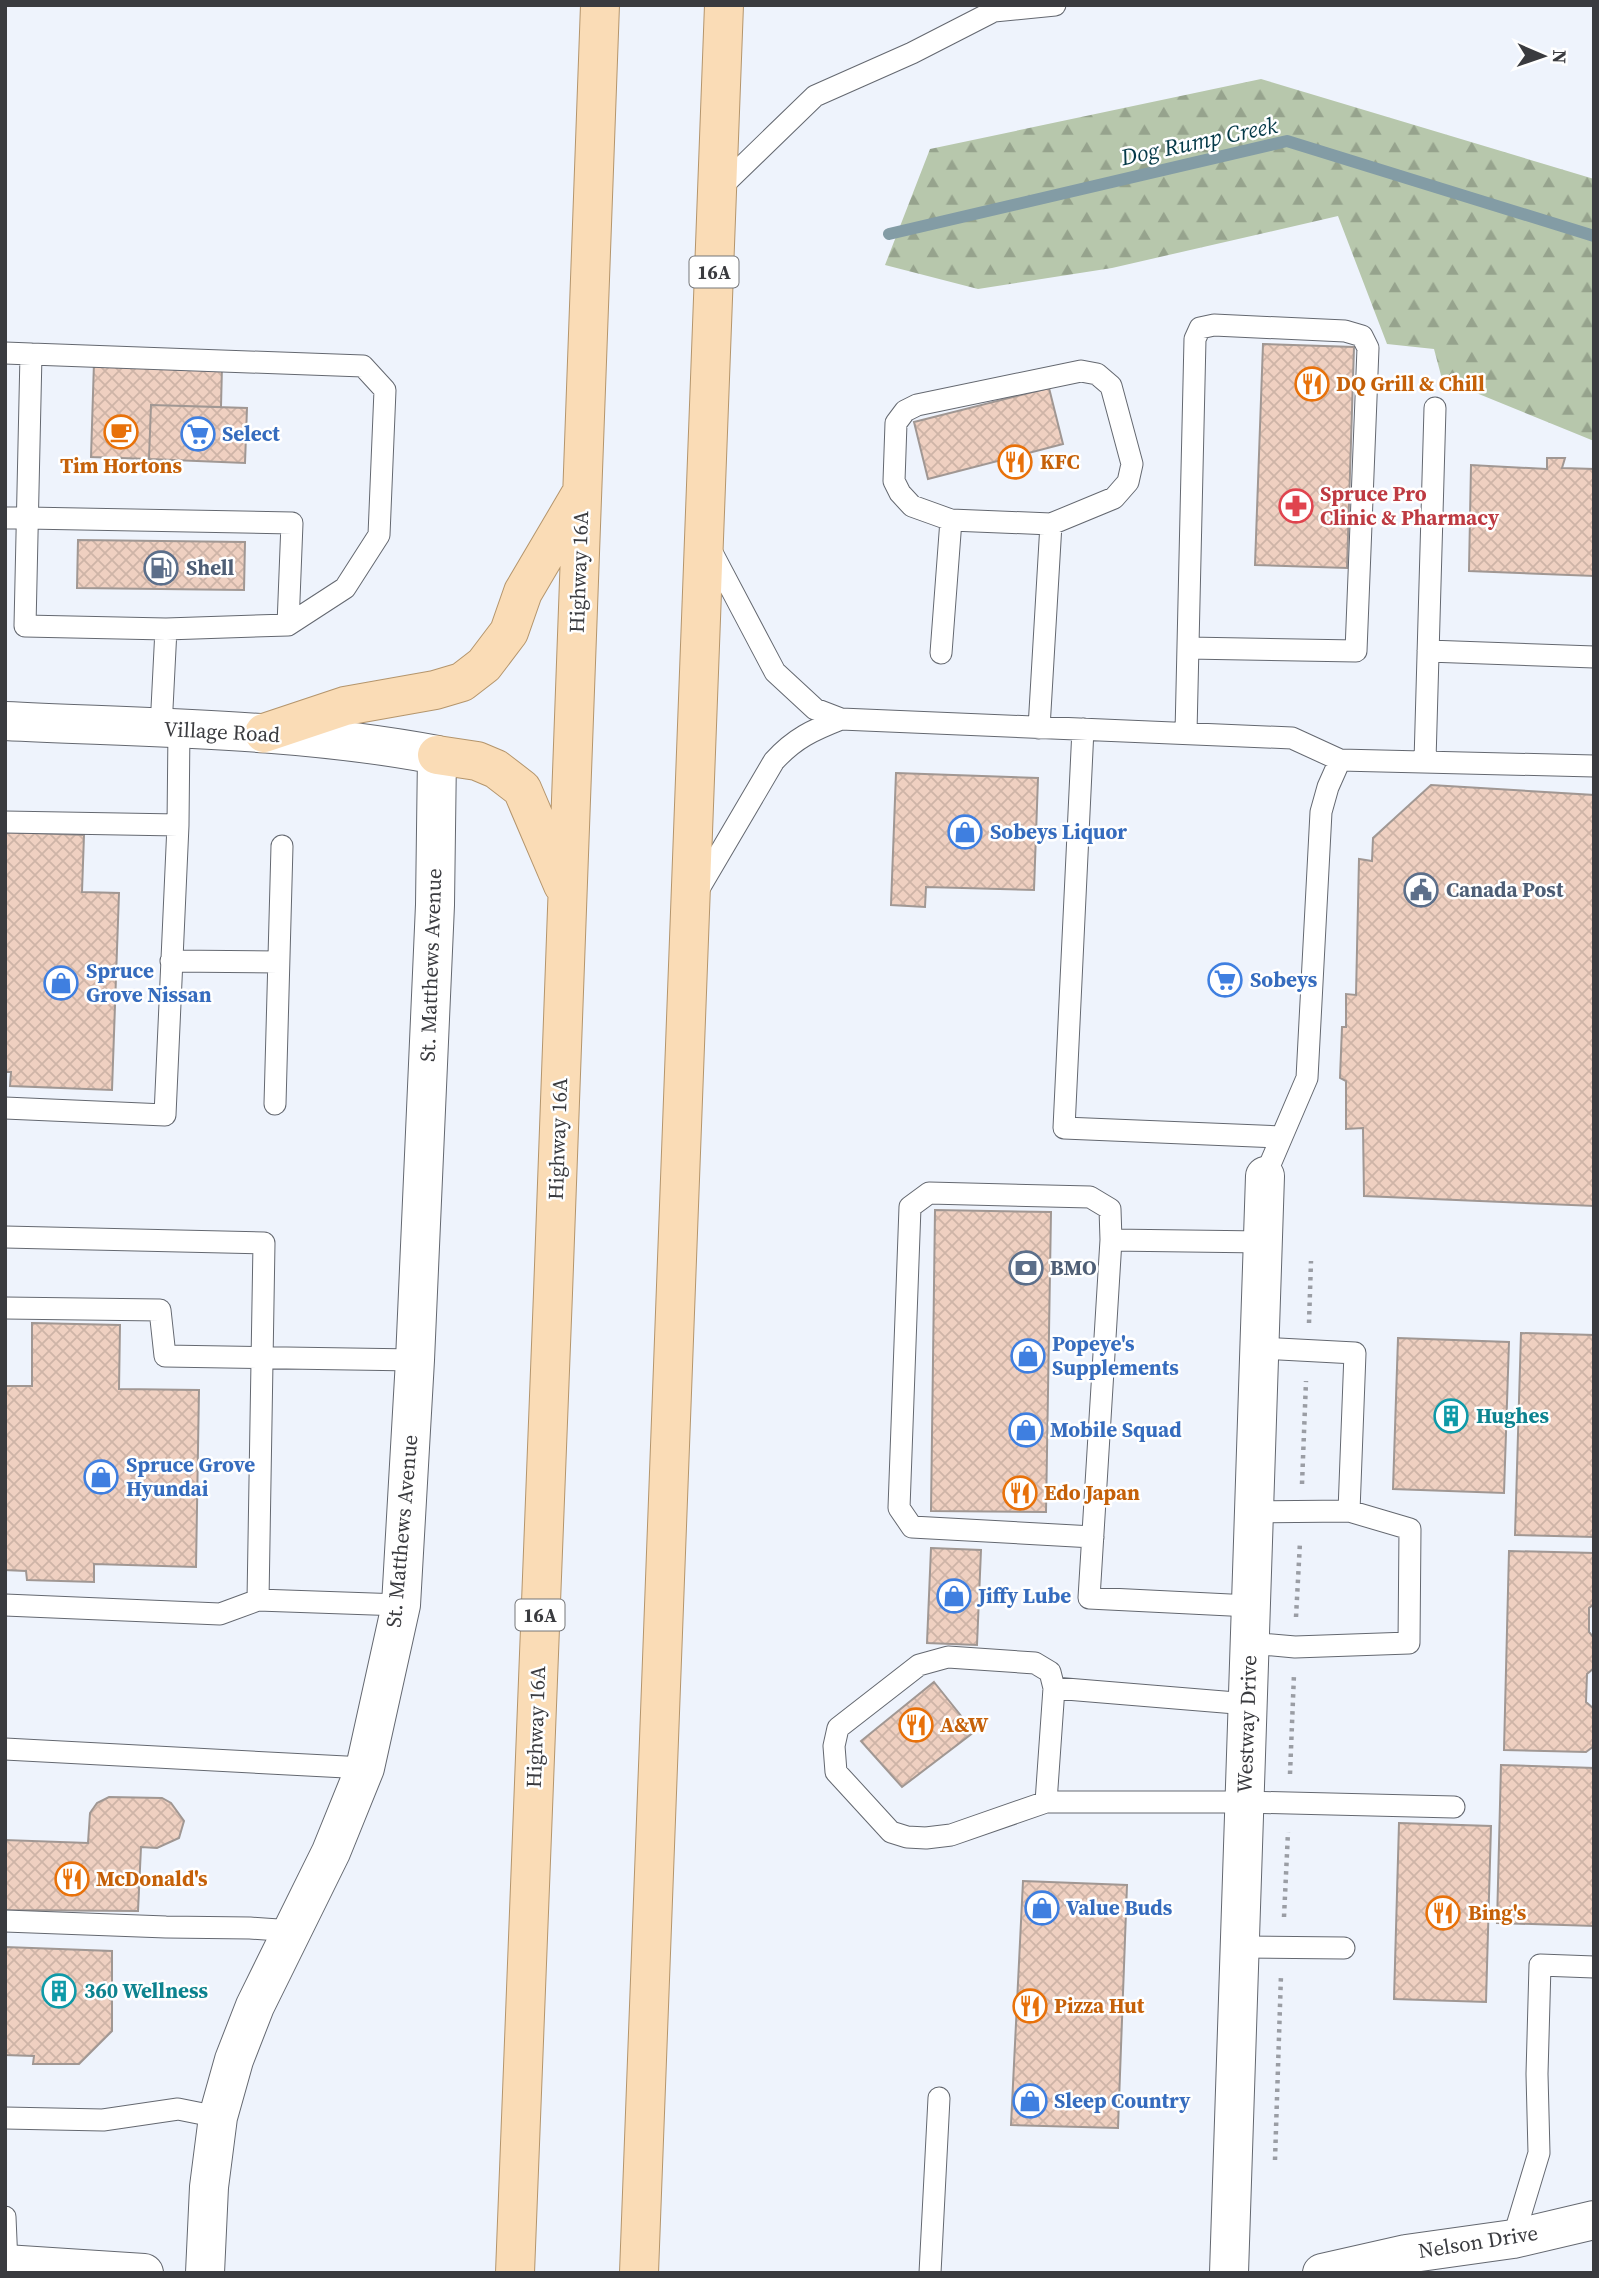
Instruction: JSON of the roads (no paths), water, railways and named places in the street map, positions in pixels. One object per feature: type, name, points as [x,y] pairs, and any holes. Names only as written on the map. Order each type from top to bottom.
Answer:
[{"type":"main road","name":"Highway 16A","points":[[514,2273],[600,5]]},
{"type":"main road","name":"16A","points":[[639,2273],[724,5]]},
{"type":"main road","points":[[264,733],[345,706],[435,690],[462,682],[485,665],[509,632],[523,592],[582,492]]},
{"type":"main road","points":[[437,755],[477,761],[496,769],[522,789],[567,895]]},
{"type":"street","name":"Village Road","points":[[5,721],[264,733],[378,744],[437,755]]},
{"type":"street","name":"St. Matthews Avenue","points":[[205,2273],[209,2187],[218,2117],[234,2060],[255,2006],[331,1852],[365,1768],[401,1605],[435,905],[437,755]]},
{"type":"street","name":"Westway Drive","points":[[1228,2273],[1265,1176]]},
{"type":"street","name":"Nelson Drive","points":[[1322,2273],[1406,2254],[1513,2239],[1594,2220]]},
{"type":"street","points":[[6,2264],[144,2273]]},
{"type":"lane","points":[[717,191],[816,96],[912,52],[992,8],[1055,5]]},
{"type":"lane","points":[[1186,733],[1195,339],[1200,328],[1214,325],[1345,331],[1362,336],[1368,348],[1356,650],[1188,648]]},
{"type":"lane","points":[[5,353],[363,366],[385,390],[379,535],[345,587],[288,625],[166,629],[25,626],[31,354]]},
{"type":"lane","points":[[1081,371],[1097,374],[1111,386],[1132,464],[1128,482],[1114,498],[1051,524],[951,520],[912,506],[900,493],[894,481],[897,423],[905,411],[918,405],[1081,371]]},
{"type":"lane","points":[[1425,761],[1435,408]]},
{"type":"lane","points":[[5,518],[292,523],[288,625]]},
{"type":"lane","points":[[941,653],[951,520]]},
{"type":"lane","points":[[1039,727],[1051,524]]},
{"type":"lane","points":[[704,538],[775,672],[815,709],[842,719],[1292,738],[1340,760],[1594,766]]},
{"type":"lane","points":[[5,1108],[165,1115],[178,825],[170,729],[166,629]]},
{"type":"lane","points":[[1428,651],[1594,657]]},
{"type":"lane","points":[[691,903],[774,761],[786,748],[810,731],[842,719]]},
{"type":"lane","points":[[1083,729],[1064,1128],[1281,1137]]},
{"type":"lane","points":[[1265,1176],[1307,1078],[1321,812],[1340,760]]},
{"type":"lane","points":[[5,822],[178,825]]},
{"type":"lane","points":[[275,1104],[282,846]]},
{"type":"lane","points":[[171,961],[278,962]]},
{"type":"lane","points":[[1093,1537],[912,1527],[899,1508],[910,1207],[929,1193],[1090,1197],[1110,1209],[1111,1240],[1093,1537],[1089,1598],[1250,1625],[1295,1647],[1409,1643],[1410,1529],[1349,1511],[1254,1511]]},
{"type":"lane","points":[[5,1237],[264,1243],[258,1600]]},
{"type":"lane","points":[[1111,1240],[1263,1242]]},
{"type":"lane","points":[[5,1308],[160,1310],[165,1356],[415,1360]]},
{"type":"lane","points":[[1259,1348],[1355,1353],[1349,1511]]},
{"type":"lane","points":[[5,1605],[220,1614],[258,1600],[401,1605]]},
{"type":"lane","points":[[1046,1802],[1054,1688],[1050,1672],[1035,1663],[948,1657],[919,1665],[838,1728],[834,1746],[836,1772],[891,1832],[907,1837],[951,1835],[1046,1802],[1244,1802],[1454,1807]]},
{"type":"lane","points":[[1054,1688],[1248,1704]]},
{"type":"lane","points":[[5,1749],[365,1768]]},
{"type":"lane","points":[[5,1921],[293,1931]]},
{"type":"lane","points":[[1239,1947],[1344,1948]]},
{"type":"lane","points":[[1513,2239],[1539,2153],[1537,2074],[1540,1965],[1594,1967]]},
{"type":"lane","points":[[930,2273],[939,2098]]},
{"type":"lane","points":[[5,2118],[103,2120],[178,2109],[218,2117]]},
{"type":"lane","points":[[5,2217],[6,2264]]},
{"type":"waterway","name":"Dog Rump Creek","points":[[889,234],[1287,141],[1594,236]]},
{"type":"place","name":"DQ Grill & Chill","points":[[1312,384]]},
{"type":"place","name":"Tim Hortons","points":[[121,432]]},
{"type":"place","name":"Select","points":[[198,434]]},
{"type":"place","name":"KFC","points":[[1015,462]]},
{"type":"place","name":"Spruce Pro Clinic & Pharmacy","points":[[1296,506]]},
{"type":"place","name":"Shell","points":[[161,568]]},
{"type":"place","name":"Sobeys Liquor","points":[[965,832]]},
{"type":"place","name":"Canada Post","points":[[1421,890]]},
{"type":"place","name":"Sobeys","points":[[1225,980]]},
{"type":"place","name":"Spruce Grove Nissan","points":[[61,983]]},
{"type":"place","name":"BMO","points":[[1026,1268]]},
{"type":"place","name":"Popeye's Supplements","points":[[1028,1356]]},
{"type":"place","name":"Hughes","points":[[1451,1416]]},
{"type":"place","name":"Mobile Squad","points":[[1026,1430]]},
{"type":"place","name":"Spruce Grove Hyundai","points":[[101,1477]]},
{"type":"place","name":"Edo Japan","points":[[1020,1493]]},
{"type":"place","name":"Jiffy Lube","points":[[954,1596]]},
{"type":"place","name":"A&W","points":[[916,1725]]},
{"type":"place","name":"McDonald's","points":[[72,1879]]},
{"type":"place","name":"Value Buds","points":[[1042,1908]]},
{"type":"place","name":"Bing's","points":[[1443,1913]]},
{"type":"place","name":"360 Wellness","points":[[59,1991]]},
{"type":"place","name":"Pizza Hut","points":[[1030,2006]]},
{"type":"place","name":"Sleep Country","points":[[1030,2101]]}]
